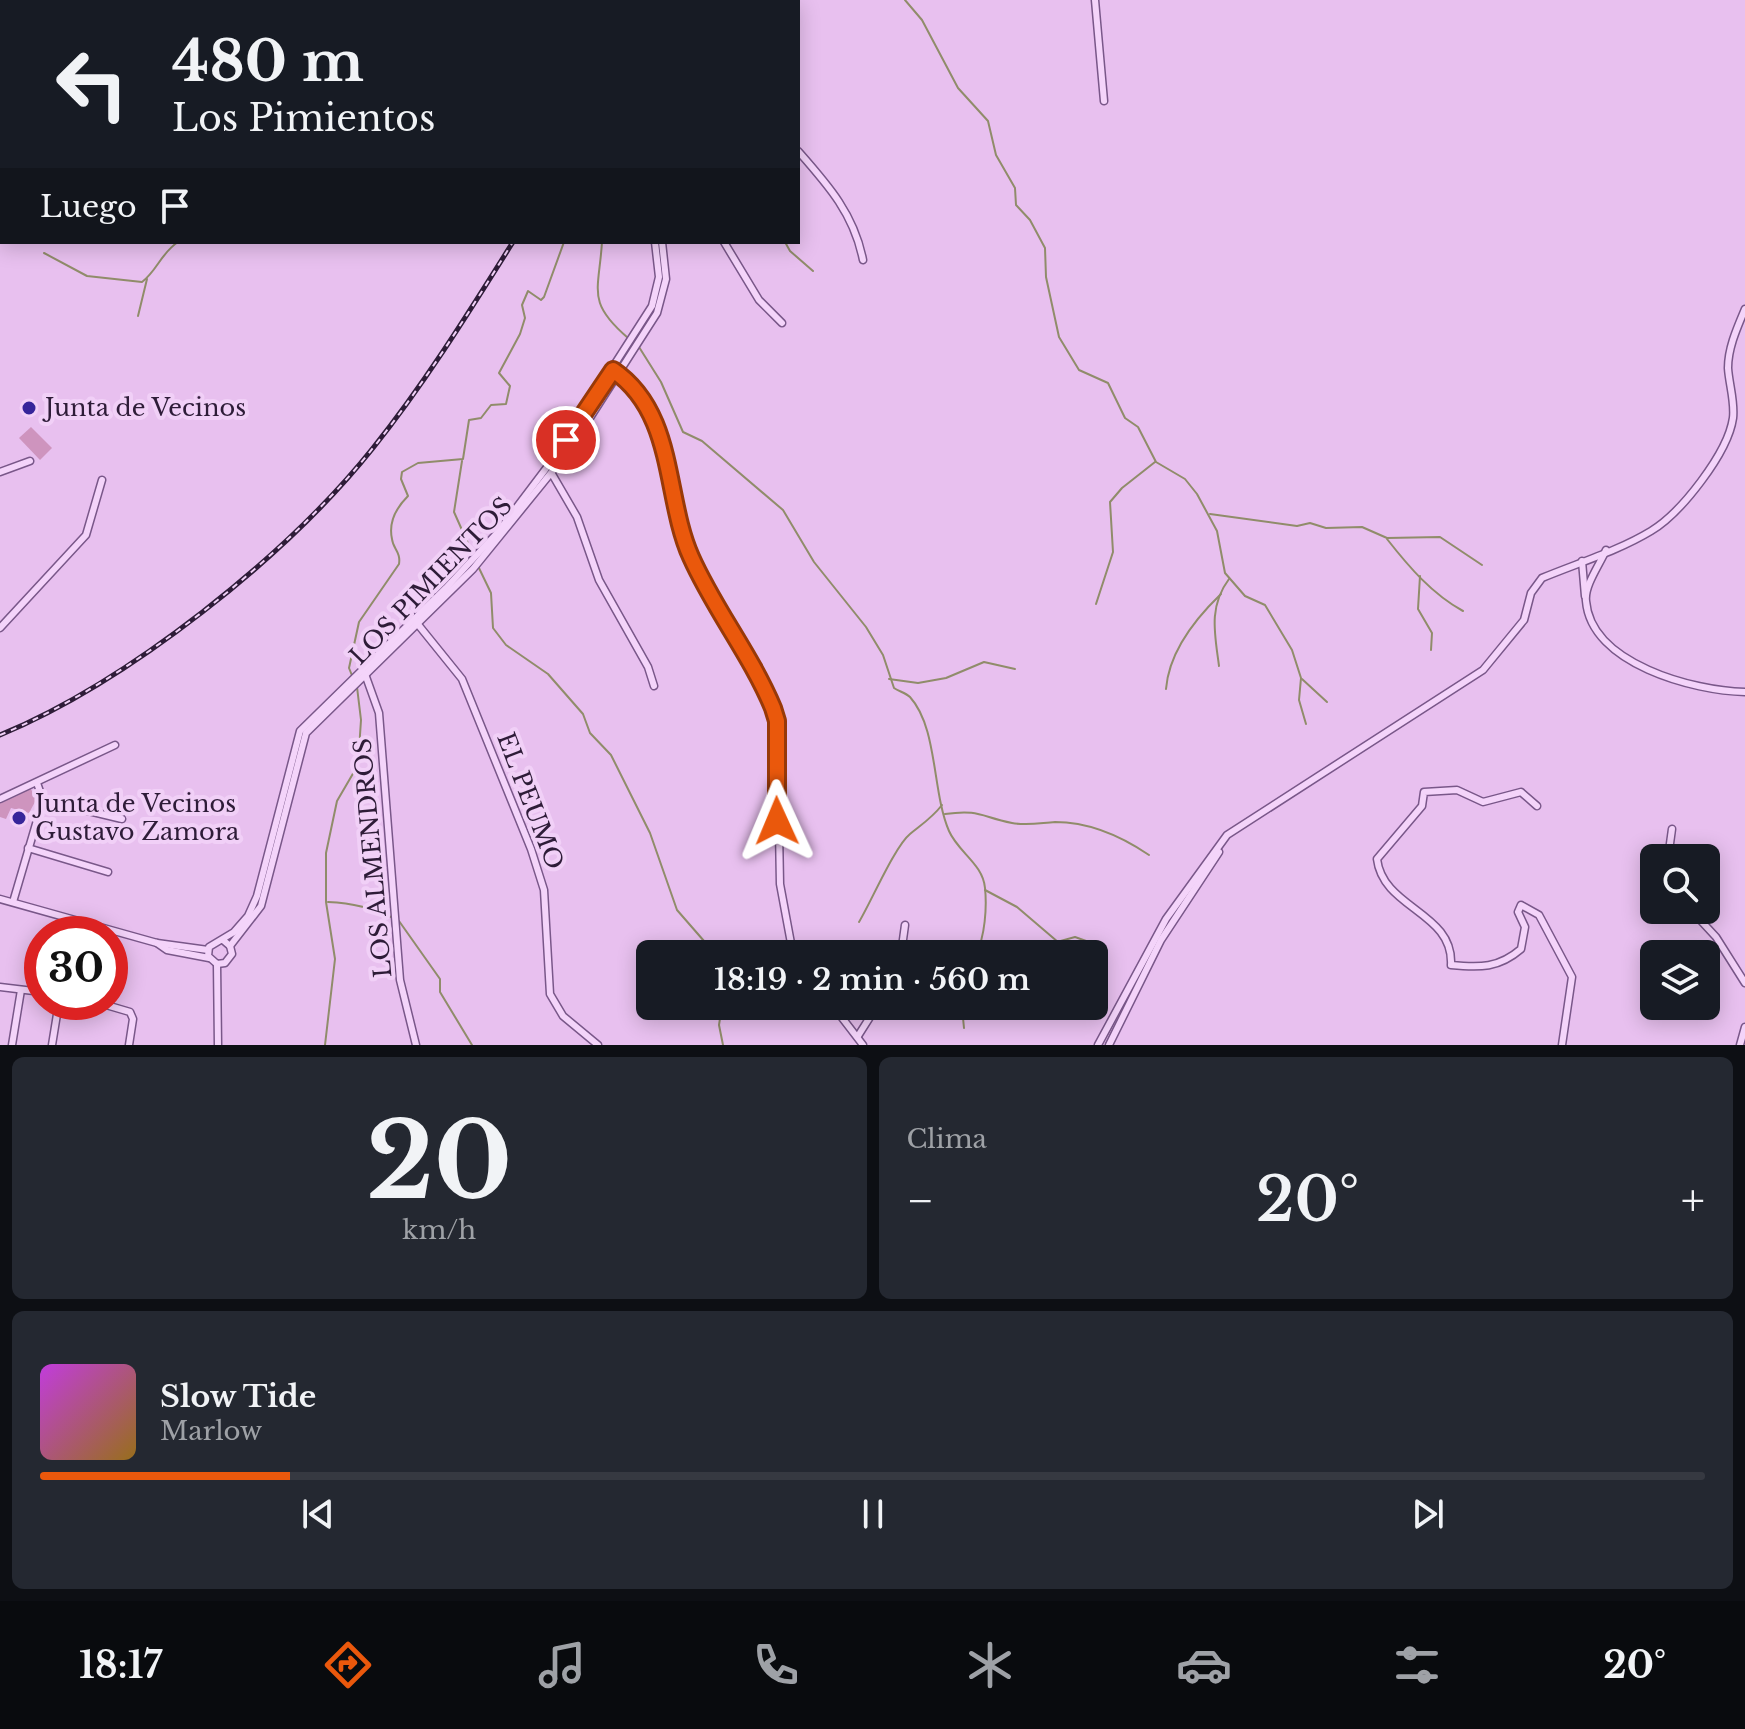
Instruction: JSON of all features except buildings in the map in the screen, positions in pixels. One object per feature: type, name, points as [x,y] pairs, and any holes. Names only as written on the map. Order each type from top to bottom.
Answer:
[{"type":"street","points":[[1095,0],[1104,101]]},
{"type":"street","points":[[800,153],[846,209],[859,238],[863,260]]},
{"type":"street","name":"LOS PIMIENTOS","points":[[416,622],[521,504],[616,373],[655,299],[659,277],[655,244]]},
{"type":"street","name":"LOS PIMIENTOS","points":[[223,940],[248,916],[257,896],[297,736],[473,569],[552,474],[661,305],[667,270],[662,244]]},
{"type":"street","points":[[725,244],[759,300],[782,323]]},
{"type":"street","points":[[1098,1045],[1166,919],[1227,835],[1483,670],[1524,620],[1531,593],[1542,578],[1652,530],[1678,507],[1705,476],[1729,433],[1733,414],[1728,365],[1733,336],[1745,309]]},
{"type":"street","points":[[616,373],[632,386],[657,429],[668,459],[680,524],[692,559],[773,708],[777,721],[780,884],[790,940]]},
{"type":"street","points":[[0,472],[30,461]]},
{"type":"street","points":[[552,474],[577,517],[599,580],[648,667],[654,686]]},
{"type":"street","points":[[0,628],[83,539],[102,480]]},
{"type":"street","points":[[1585,599],[1606,550]]},
{"type":"street","points":[[1582,561],[1585,599],[1593,628],[1617,654],[1710,691],[1745,692]]},
{"type":"street","name":"EL PEUMO","points":[[416,622],[462,679],[531,849],[547,913],[550,994],[563,1016],[598,1045]]},
{"type":"street","name":"LOS PIMIENTOS","points":[[230,946],[261,906],[303,739],[364,673]]},
{"type":"street","name":"LOS ALMENDROS","points":[[364,673],[379,713],[400,980],[416,1045]]},
{"type":"street","points":[[0,799],[115,745]]},
{"type":"street","points":[[13,902],[43,800],[37,783]]},
{"type":"street","points":[[1537,806],[1521,792],[1483,802],[1457,790],[1424,792],[1422,806],[1377,859],[1379,876],[1402,901],[1442,930],[1452,948],[1451,965],[1481,968],[1506,962],[1521,949],[1525,927],[1518,912],[1521,905],[1539,915],[1572,977],[1562,1045]]},
{"type":"street","points":[[43,800],[122,819]]},
{"type":"street","points":[[1670,844],[1672,829]]},
{"type":"street","points":[[28,848],[108,872]]},
{"type":"street","points":[[1110,1045],[1161,940],[1219,852]]},
{"type":"street","points":[[0,899],[157,943],[167,950],[208,954],[217,964],[218,1045]]},
{"type":"street","points":[[1704,924],[1716,937],[1745,983]]},
{"type":"street","points":[[903,940],[905,925]]},
{"type":"street","points":[[208,954],[213,942],[223,940],[230,946],[228,961],[217,964]]},
{"type":"street","points":[[0,987],[24,990]]},
{"type":"street","points":[[12,1045],[21,990]]},
{"type":"street","points":[[128,1011],[133,1019],[129,1045]]},
{"type":"street","points":[[52,1045],[56,1020]]},
{"type":"street","points":[[845,1020],[863,1045]]},
{"type":"street","points":[[858,1036],[868,1020]]},
{"type":"street","points":[[1740,1045],[1745,1027]]},
{"type":"shaded area","points":[[31,427],[52,448],[40,460],[19,438]]},
{"type":"shaded area","points":[[31,789],[36,800],[29,813],[11,808],[6,819],[0,817],[0,801]]},
{"type":"waterway","points":[[905,0],[922,20],[958,88],[988,121],[996,155],[1015,188],[1016,205],[1030,220],[1045,248],[1046,277],[1059,337],[1079,370],[1108,383],[1125,418],[1138,427],[1156,462],[1185,479],[1197,494],[1217,531],[1225,573],[1245,596],[1265,605],[1292,650],[1301,678],[1299,700],[1306,724]]},
{"type":"waterway","points":[[44,253],[87,276],[142,282],[176,244]]},
{"type":"waterway","points":[[353,678],[349,668],[359,622],[399,564],[391,526],[397,510],[408,496],[401,479],[402,472],[418,463],[463,459],[469,420],[481,418],[491,405],[506,404],[510,386],[499,373],[520,334],[525,318],[522,305],[528,291],[541,300],[544,297],[563,244]]},
{"type":"waterway","points":[[602,244],[598,295],[606,315],[628,338]]},
{"type":"waterway","points":[[786,244],[813,271]]},
{"type":"waterway","points":[[138,316],[147,279]]},
{"type":"waterway","points":[[639,347],[661,382],[683,432],[702,441],[783,510],[814,562],[866,627],[883,655],[894,688],[910,697],[919,710],[926,726],[949,831],[983,880],[985,922],[981,940]]},
{"type":"waterway","points":[[462,461],[454,512],[474,557]]},
{"type":"waterway","points":[[1096,604],[1113,552],[1110,502],[1122,488],[1155,462]]},
{"type":"waterway","points":[[1210,514],[1297,526],[1310,523],[1326,528],[1362,527],[1387,538],[1440,537],[1482,565]]},
{"type":"waterway","points":[[1387,539],[1431,588],[1463,611]]},
{"type":"waterway","points":[[478,566],[491,593],[493,628],[506,645],[548,674],[583,714],[590,733],[611,755],[650,833],[677,910],[703,940]]},
{"type":"waterway","points":[[1420,576],[1418,609],[1432,633],[1431,650]]},
{"type":"waterway","points":[[1219,666],[1216,611],[1229,579]]},
{"type":"waterway","points":[[1166,689],[1178,649],[1202,614],[1221,594]]},
{"type":"waterway","points":[[889,679],[918,683],[946,678],[984,662],[1015,669]]},
{"type":"waterway","points":[[1302,679],[1327,702]]},
{"type":"waterway","points":[[325,1045],[335,959],[326,902],[326,853],[337,801],[358,765],[361,720],[357,687]]},
{"type":"waterway","points":[[859,922],[904,840],[942,805]]},
{"type":"waterway","points":[[945,814],[973,813],[1018,824],[1081,824],[1116,836],[1149,855]]},
{"type":"waterway","points":[[985,890],[1017,907],[1056,940]]},
{"type":"waterway","points":[[328,902],[362,907],[393,918]]},
{"type":"waterway","points":[[399,921],[440,979],[440,992],[472,1045]]},
{"type":"waterway","points":[[1064,940],[1075,937],[1083,940]]},
{"type":"waterway","points":[[720,1020],[723,1045]]},
{"type":"waterway","points":[[963,1020],[964,1028]]},
{"type":"railway","points":[[0,735],[49,712],[152,649],[251,572],[296,531],[338,489],[411,398],[512,244]]},
{"type":"place","name":"Junta de Vecinos","points":[[29,408]]},
{"type":"place","name":"Junta de Vecinos Gustavo Zamora","points":[[19,818]]},
{"type":"route","points":[[566,440],[613,370],[629,382],[657,429],[668,459],[680,524],[692,559],[757,673],[773,708],[777,721],[777,821]]}]
